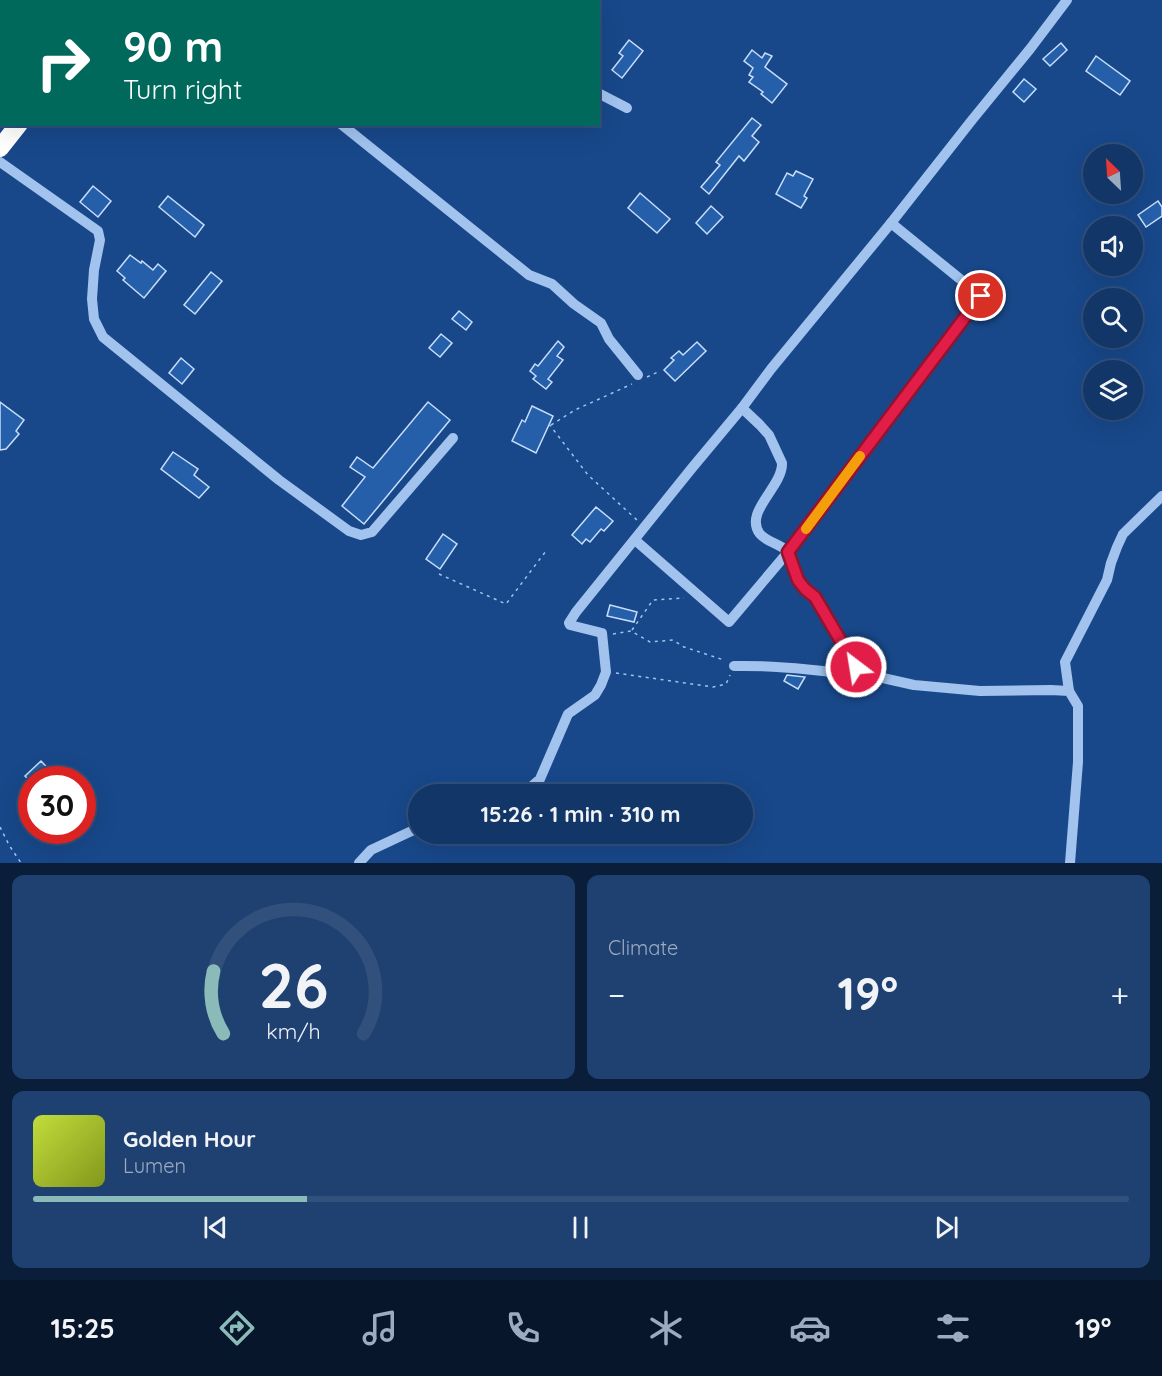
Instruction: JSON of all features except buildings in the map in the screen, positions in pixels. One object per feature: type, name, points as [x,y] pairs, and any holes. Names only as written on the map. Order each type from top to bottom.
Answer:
[{"type":"highway","points":[[0,148],[17,126]]},
{"type":"street","points":[[534,784],[540,779],[568,714],[595,695],[602,685],[606,672],[602,633],[569,623],[771,369],[1030,50],[1067,0]]},
{"type":"street","points":[[600,94],[627,108]]},
{"type":"street","points":[[343,126],[529,275],[552,284],[574,304],[601,323],[609,339],[641,378]]},
{"type":"street","points":[[0,162],[98,231],[100,240],[94,270],[92,299],[94,319],[103,337],[279,480],[349,531],[361,536],[372,532],[453,438]]},
{"type":"street","points":[[635,540],[729,622],[788,552],[981,296],[891,223]]},
{"type":"street","points":[[742,408],[769,435],[782,463],[777,481],[763,502],[755,519],[755,525],[761,535],[788,552],[798,580],[815,597],[856,667],[865,674],[914,685],[980,691],[1069,691]]},
{"type":"street","points":[[1070,863],[1078,762],[1078,706],[1069,691],[1065,662],[1107,580],[1111,562],[1124,534],[1162,496]]},
{"type":"street","points":[[734,666],[770,665],[862,676],[865,674]]},
{"type":"street","points":[[359,863],[371,850],[408,833]]},
{"type":"path","points":[[645,528],[588,475],[550,425],[575,410],[658,372]]},
{"type":"path","points":[[440,574],[506,604],[546,551]]},
{"type":"path","points":[[631,632],[653,600],[700,596]]},
{"type":"path","points":[[603,636],[631,632],[650,642],[674,640],[684,647],[735,663],[726,684],[713,687],[606,672]]},
{"type":"path","points":[[0,827],[21,863]]},
{"type":"slow traffic","points":[[806,529],[860,456]]},
{"type":"route","points":[[856,667],[815,597],[798,580],[788,552],[981,296]]}]
